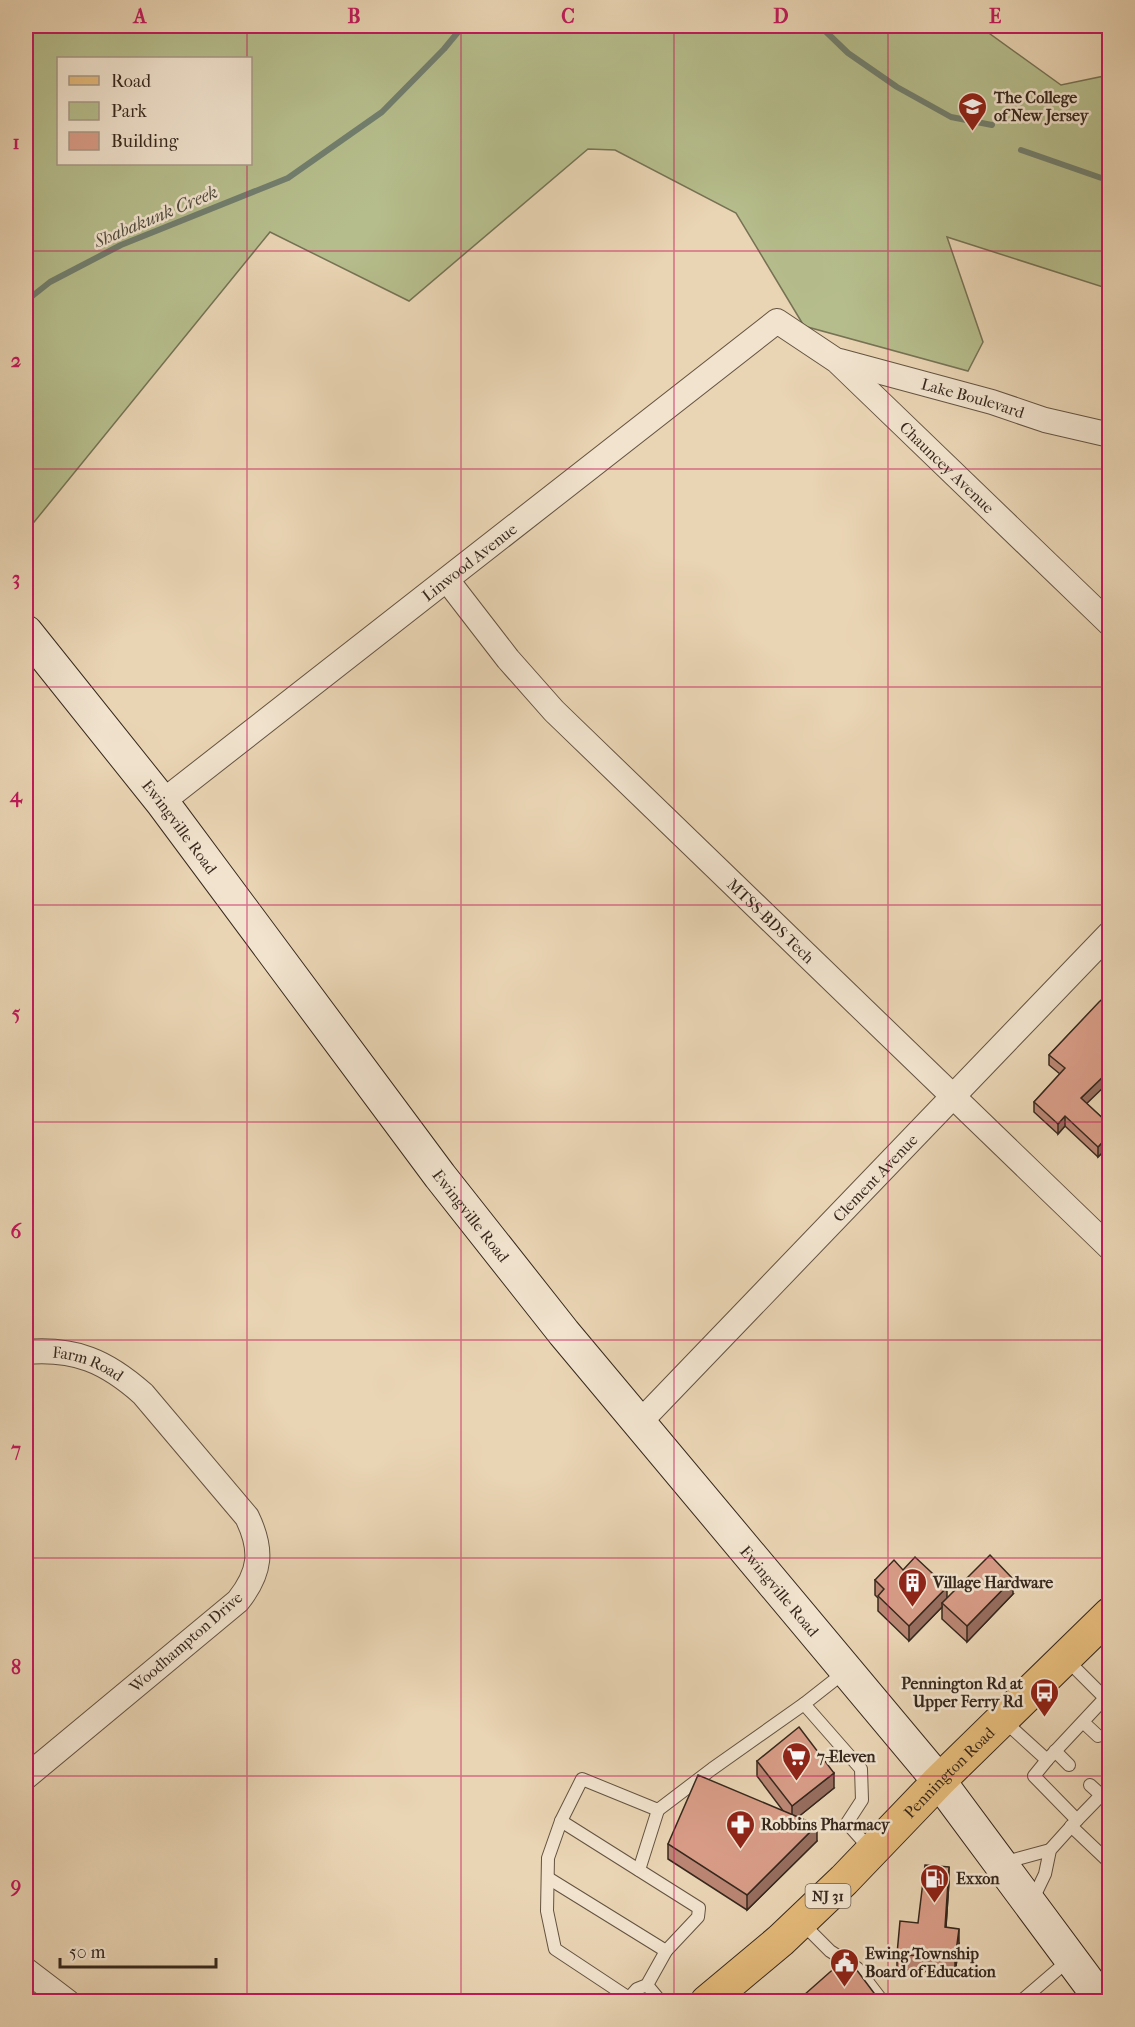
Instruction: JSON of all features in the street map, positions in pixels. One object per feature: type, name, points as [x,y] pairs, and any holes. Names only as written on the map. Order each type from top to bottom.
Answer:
[{"type":"main road","name":"Ewingville Road","points":[[26,632],[162,802],[440,1176],[564,1333],[939,1781],[1103,2001]]},
{"type":"main road","name":"Pennington Road","points":[[712,2000],[801,1921],[939,1781],[1110,1614]]},
{"type":"street","name":"Chauncey Avenue","points":[[777,321],[837,361],[1110,624]]},
{"type":"street","name":"Linwood Avenue","points":[[162,802],[777,321]]},
{"type":"street","name":"Lake Boulevard","points":[[837,361],[992,402],[1045,420],[1110,435]]},
{"type":"street","name":"MTSS-BDS Tech","points":[[447,580],[508,659],[554,711],[1110,1248]]},
{"type":"street","name":"Clement Avenue","points":[[640,1422],[1110,933]]},
{"type":"street","name":"Farm Road","points":[[26,1352],[47,1351],[75,1354],[101,1363],[124,1377],[143,1394]]},
{"type":"street","name":"Woodhampton Drive","points":[[26,1777],[238,1601],[249,1586],[256,1568],[258,1550],[255,1532],[247,1517],[143,1394]]},
{"type":"street","points":[[26,1970],[68,2001]]},
{"type":"lane","points":[[1065,1658],[1107,1700],[1083,1722],[1034,1776],[1110,1863]]},
{"type":"lane","points":[[639,1870],[658,1810],[846,1671]]},
{"type":"lane","points":[[804,1704],[861,1769],[862,1800],[848,1822],[872,1851]]},
{"type":"lane","points":[[1002,1720],[1051,1756],[1069,1765]]},
{"type":"lane","points":[[1083,1722],[1098,1737]]},
{"type":"lane","points":[[561,1821],[699,1908],[698,1917],[666,1951],[648,1985],[637,1989],[631,2000],[555,1949],[547,1911],[548,1858],[561,1821],[582,1779],[658,1810]]},
{"type":"lane","points":[[1031,1904],[1045,1874],[1050,1851],[1105,1791],[1090,1785]]},
{"type":"lane","points":[[1000,1863],[1050,1851]]},
{"type":"lane","points":[[548,1878],[666,1951]]},
{"type":"lane","points":[[801,1921],[830,1951],[857,1968],[884,2001]]},
{"type":"lane","points":[[1020,2001],[1071,1958]]},
{"type":"lane","points":[[648,1985],[661,2001]]},
{"type":"green space","points":[[26,26],[979,26],[1061,85],[1109,75],[1109,204],[1102,222],[1106,288],[947,237],[983,342],[968,371],[804,326],[736,213],[615,150],[588,149],[409,301],[270,232],[26,532]]},
{"type":"building","points":[[1110,992],[1110,1070],[1081,1098],[1110,1125],[1110,1134],[1098,1147],[1065,1116],[1058,1124],[1034,1102],[1065,1068],[1049,1055]]},
{"type":"building","points":[[990,1555],[1013,1579],[967,1626],[942,1603]]},
{"type":"building","name":"Village Hardware","points":[[915,1557],[947,1587],[909,1626],[878,1596],[884,1589],[875,1580],[894,1560],[903,1570]]},
{"type":"building","name":"7-Eleven","points":[[799,1727],[834,1773],[792,1806],[757,1761]]},
{"type":"building","name":"Robbins Pharmacy","points":[[698,1775],[817,1825],[747,1895],[668,1844]]},
{"type":"building","points":[[925,1865],[949,1867],[945,1927],[959,1929],[955,1959],[897,1954],[900,1921],[918,1923]]},
{"type":"building","points":[[847,1957],[880,2001],[809,2001],[804,1995]]},
{"type":"waterway","name":"Shabakunk Creek","points":[[26,301],[50,282],[121,245],[288,178],[382,112],[444,49],[463,26]]},
{"type":"waterway","points":[[820,26],[848,53],[897,87],[951,117],[992,125]]},
{"type":"waterway","points":[[1021,150],[1110,181]]},
{"type":"place","name":"The College of New Jersey","points":[[973,132]]},
{"type":"place","name":"Village Hardware","points":[[912,1608]]},
{"type":"place","name":"Pennington Rd at Upper Ferry Rd","points":[[1044,1718]]},
{"type":"place","name":"7-Eleven","points":[[796,1782]]},
{"type":"place","name":"Robbins Pharmacy","points":[[740,1850]]},
{"type":"place","name":"Exxon","points":[[935,1904]]},
{"type":"place","name":"Ewing Township Board of Education","points":[[844,1988]]}]
